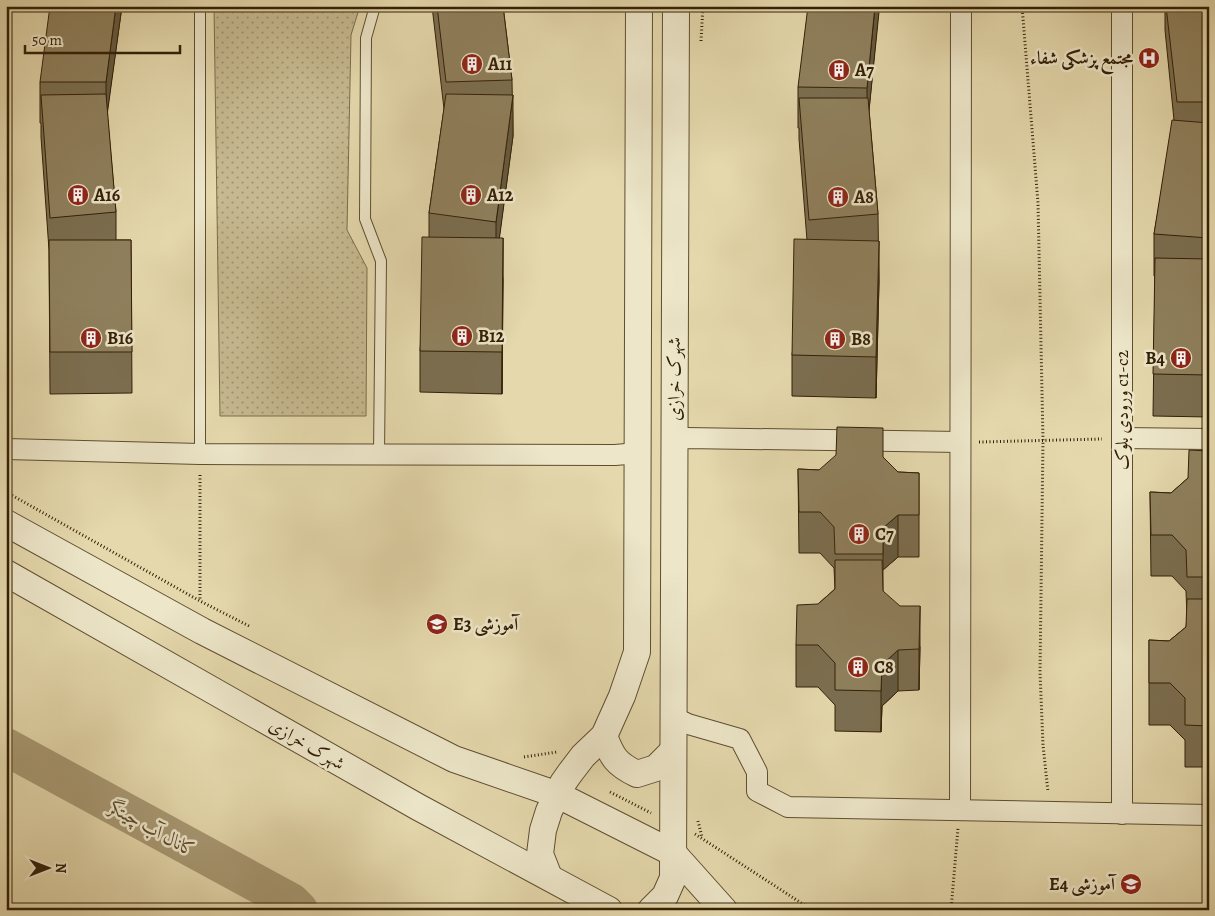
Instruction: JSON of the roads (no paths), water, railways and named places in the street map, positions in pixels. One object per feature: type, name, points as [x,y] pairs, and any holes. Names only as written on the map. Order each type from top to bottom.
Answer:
[{"type":"street","name":"شهرک خرازی","points":[[604,736],[622,696],[637,652],[639,6]]},
{"type":"street","name":"شهرک خرازی","points":[[651,910],[665,896],[672,878],[676,6]]},
{"type":"street","points":[[960,810],[961,6]]},
{"type":"street","name":"ورودی بلوک c1-c2","points":[[1122,6],[1122,814]]},
{"type":"street","points":[[1122,438],[1209,439]]},
{"type":"street","points":[[674,439],[960,442]]},
{"type":"street","points":[[6,449],[200,454],[615,456],[638,453]]},
{"type":"street","points":[[6,523],[202,631],[454,759],[558,795],[672,853],[724,910]]},
{"type":"street","name":"شهرک خرازی","points":[[6,574],[418,807],[609,910]]},
{"type":"street","points":[[672,717],[688,724],[740,740],[757,772],[757,791],[788,807],[1209,816]]},
{"type":"street","points":[[548,877],[540,854],[543,830],[549,812],[558,795],[570,773],[583,756],[604,736],[612,756],[622,766],[637,774],[656,768],[672,751]]},
{"type":"lane","points":[[200,6],[200,454]]},
{"type":"lane","points":[[375,6],[366,38],[365,219],[381,261],[379,454]]},
{"type":"waterway","name":"کانال آب چیتگر","points":[[6,747],[291,902],[299,910]]},
{"type":"place","name":"مجتمع پزشکی شفاء","points":[[1149,58]]},
{"type":"place","name":"A11","points":[[472,64]]},
{"type":"place","name":"A7","points":[[839,70]]},
{"type":"place","name":"A16","points":[[78,195]]},
{"type":"place","name":"A12","points":[[471,195]]},
{"type":"place","name":"A8","points":[[838,197]]},
{"type":"place","name":"B12","points":[[462,336]]},
{"type":"place","name":"B16","points":[[91,338]]},
{"type":"place","name":"B8","points":[[835,339]]},
{"type":"place","name":"B4","points":[[1181,358]]},
{"type":"place","name":"C7","points":[[859,534]]},
{"type":"place","name":"E3 آموزشی","points":[[437,624]]},
{"type":"place","name":"C8","points":[[858,667]]},
{"type":"place","name":"E4 آموزشی","points":[[1131,884]]}]
